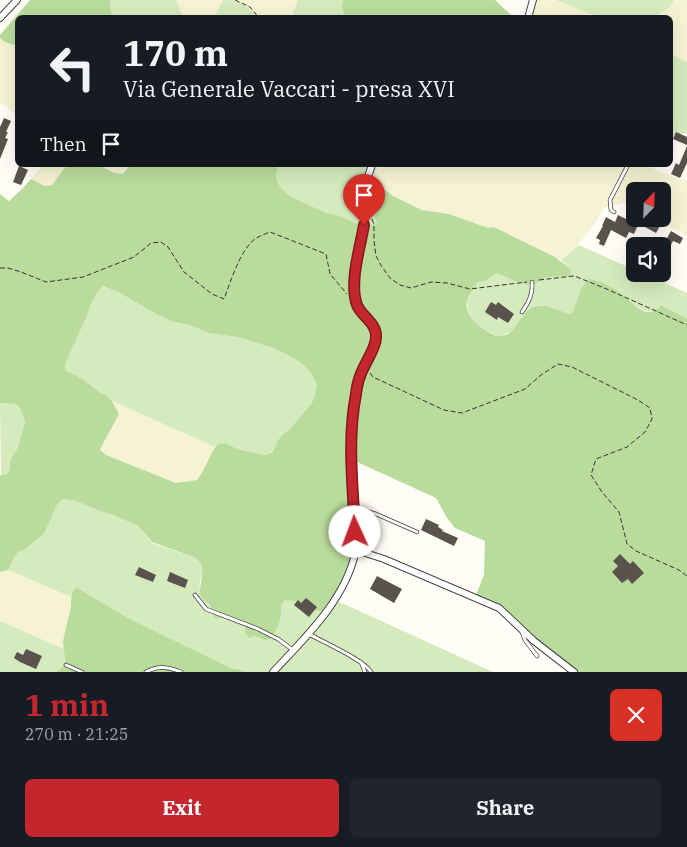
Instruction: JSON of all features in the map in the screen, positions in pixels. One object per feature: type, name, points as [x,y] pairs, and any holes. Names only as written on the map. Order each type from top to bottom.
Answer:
[{"type":"street","points":[[0,18],[17,0]]},
{"type":"street","points":[[529,15],[533,0]]},
{"type":"street","points":[[273,672],[329,608],[344,583],[354,560],[356,550],[351,424],[356,391],[364,366],[375,344],[377,334],[374,327],[361,312],[355,297],[355,270],[365,214],[365,188],[371,167]]},
{"type":"street","points":[[356,550],[384,559],[499,608],[522,631],[574,672]]},
{"type":"lane","points":[[614,212],[611,210],[610,200],[627,167]]},
{"type":"lane","points":[[522,312],[529,304],[533,291],[532,282]]},
{"type":"lane","points":[[354,508],[376,514],[416,532]]},
{"type":"lane","points":[[195,595],[206,609],[278,639],[294,650]]},
{"type":"lane","points":[[522,631],[525,640],[537,656]]},
{"type":"lane","points":[[308,634],[360,662],[370,669],[371,672]]},
{"type":"lane","points":[[360,662],[365,672]]},
{"type":"lane","points":[[66,665],[82,672]]},
{"type":"lane","points":[[146,672],[161,666],[181,672]]},
{"type":"path","points":[[236,0],[250,7],[257,15]]},
{"type":"path","points":[[365,214],[372,218],[374,224],[376,256],[390,278],[400,285],[411,288],[431,282],[447,283],[470,289],[515,285],[573,276],[628,298],[687,325]]},
{"type":"path","points":[[0,268],[8,268],[46,282],[83,277],[134,257],[151,243],[161,242],[168,247],[184,272],[212,294],[224,299],[243,252],[255,238],[270,232],[326,254],[330,274],[357,305]]},
{"type":"path","points":[[364,366],[373,377],[444,410],[462,413],[525,388],[558,364],[572,367],[638,400],[650,408],[652,419],[645,432],[627,447],[596,459],[591,475],[602,492],[620,512],[627,544],[636,551],[679,570],[687,576]]},
{"type":"shaded area","points":[[176,0],[223,0],[216,15],[182,15]]},
{"type":"shaded area","points":[[235,0],[298,0],[292,15],[256,15],[247,6]]},
{"type":"shaded area","points":[[536,0],[556,0],[596,15],[533,15]]},
{"type":"shaded area","points":[[674,0],[687,0],[687,62],[673,55],[673,15],[658,15],[670,7]]},
{"type":"shaded area","points":[[0,38],[15,45],[15,114],[0,102]]},
{"type":"shaded area","points":[[41,167],[66,167],[52,185],[45,186],[31,179]]},
{"type":"shaded area","points":[[102,167],[128,167],[123,174],[115,173]]},
{"type":"shaded area","points":[[379,167],[649,167],[687,180],[687,236],[670,228],[671,182],[626,182],[626,203],[603,208],[598,219],[579,245],[561,260],[494,227],[488,228],[449,214],[423,210],[393,196],[375,184],[373,175]]},
{"type":"shaded area","points":[[112,401],[215,447],[197,480],[176,483],[106,455],[100,450],[110,432],[116,407]]},
{"type":"shaded area","points":[[8,570],[71,597],[71,606],[63,641],[64,649],[0,621],[0,572]]},
{"type":"green space","points":[[30,0],[110,0],[110,10],[112,15],[17,15]]},
{"type":"green space","points":[[110,0],[176,0],[182,15],[112,15],[110,10]]},
{"type":"green space","points":[[223,0],[243,4],[256,15],[216,15]]},
{"type":"green space","points":[[298,0],[343,0],[342,7],[344,15],[292,15]]},
{"type":"green space","points":[[343,0],[495,0],[511,15],[344,15],[342,7]]},
{"type":"green space","points":[[556,0],[674,0],[670,7],[657,15],[594,15]]},
{"type":"green space","points":[[15,18],[15,45],[5,42],[0,38],[0,35]]},
{"type":"green space","points":[[673,55],[687,62],[687,133],[673,135]]},
{"type":"green space","points":[[66,167],[102,167],[115,173],[123,174],[128,167],[278,167],[277,181],[280,187],[290,196],[326,213],[340,216],[364,227],[377,223],[371,208],[370,198],[375,184],[393,196],[422,210],[449,214],[488,228],[494,227],[555,257],[572,270],[569,276],[547,277],[535,284],[528,285],[497,273],[485,281],[478,282],[467,301],[467,310],[474,322],[492,334],[499,336],[511,332],[526,312],[537,306],[550,307],[571,314],[583,286],[590,279],[613,288],[644,311],[653,311],[661,305],[687,319],[687,672],[576,672],[577,670],[528,632],[504,607],[476,595],[484,575],[485,541],[455,528],[436,498],[357,462],[349,461],[353,552],[345,576],[335,595],[331,598],[328,611],[317,610],[291,600],[285,600],[281,605],[278,625],[274,634],[267,641],[255,636],[249,638],[245,632],[245,625],[227,618],[214,618],[210,605],[201,597],[202,568],[196,558],[152,542],[138,526],[76,501],[63,499],[58,503],[44,534],[24,550],[18,552],[8,570],[0,572],[0,475],[7,474],[10,469],[10,461],[18,447],[25,421],[20,408],[15,404],[0,403],[0,194],[9,201],[31,179],[45,186],[52,185]],"holes":[[[102,286],[120,293],[156,314],[209,333],[243,338],[270,347],[301,363],[311,373],[317,385],[314,398],[288,431],[278,440],[272,452],[267,455],[259,454],[237,449],[226,443],[218,444],[197,480],[176,483],[106,455],[100,450],[119,414],[107,396],[66,371],[65,364],[91,304]]]},
{"type":"green space","points":[[373,167],[378,169],[373,175],[375,184],[370,198],[371,209],[377,224],[364,227],[340,216],[326,213],[290,196],[280,187],[277,181],[276,174],[278,168]]},
{"type":"green space","points":[[579,245],[626,266],[626,282],[662,282],[687,293],[687,319],[661,305],[655,311],[643,310],[626,297],[579,295],[571,314],[552,307],[539,305],[526,312],[514,330],[501,336],[494,335],[477,325],[468,314],[467,300],[478,282],[485,281],[497,273],[535,284],[547,277],[569,276],[572,270],[561,260]]},
{"type":"green space","points":[[101,286],[120,293],[174,322],[189,325],[209,333],[243,338],[288,355],[301,363],[311,373],[317,385],[311,404],[288,431],[283,434],[272,451],[267,455],[237,449],[226,443],[218,444],[215,447],[112,401],[89,384],[66,371],[65,364],[91,304]]},
{"type":"green space","points":[[0,403],[15,404],[20,408],[25,421],[18,447],[10,461],[10,469],[7,474],[1,475]]},
{"type":"green space","points":[[63,499],[76,501],[138,526],[152,543],[196,558],[202,567],[200,592],[205,602],[210,605],[214,618],[282,612],[281,605],[285,600],[292,600],[309,608],[330,604],[331,598],[493,672],[245,672],[231,668],[128,618],[76,587],[71,597],[8,570],[18,552],[24,550],[44,534],[58,503]]},
{"type":"green space","points":[[76,587],[128,618],[231,668],[245,672],[56,672],[65,661],[63,641],[72,593]]},
{"type":"green space","points":[[0,621],[64,649],[65,659],[62,667],[56,672],[0,672]]},
{"type":"building","points":[[4,118],[11,121],[5,138],[8,139],[0,159],[0,127]]},
{"type":"building","points":[[676,132],[687,137],[687,145],[673,139]]},
{"type":"building","points":[[687,146],[687,163],[680,178],[671,174],[676,163],[679,165]]},
{"type":"building","points":[[19,167],[28,170],[21,185],[13,182]]},
{"type":"building","points":[[618,215],[626,219],[626,228],[637,228],[634,234],[629,232],[626,238],[611,230],[604,246],[599,244],[600,240],[596,238],[606,217],[615,222]]},
{"type":"building","points":[[647,228],[659,228],[656,233]]},
{"type":"building","points":[[671,231],[683,238],[680,244],[673,241],[671,245],[671,237],[668,237]]},
{"type":"building","points":[[491,302],[496,305],[498,302],[514,314],[508,323],[498,317],[497,320],[485,312]]},
{"type":"building","points":[[426,519],[439,525],[438,527],[442,531],[458,538],[454,546],[421,530]]},
{"type":"building","points":[[620,554],[630,564],[633,561],[644,573],[632,584],[628,579],[622,583],[612,572],[618,566],[613,561]]},
{"type":"building","points":[[139,567],[156,575],[153,582],[135,575]]},
{"type":"building","points":[[170,572],[188,580],[185,588],[167,581]]},
{"type":"building","points":[[377,576],[402,589],[394,603],[370,589]]},
{"type":"building","points":[[306,598],[317,607],[309,617],[294,605],[298,600],[301,603]]},
{"type":"building","points":[[26,649],[42,656],[36,669],[14,658],[17,652],[23,655]]},
{"type":"route","points":[[355,532],[351,424],[360,376],[375,344],[377,334],[374,327],[361,312],[355,297],[355,270],[364,225]]}]
